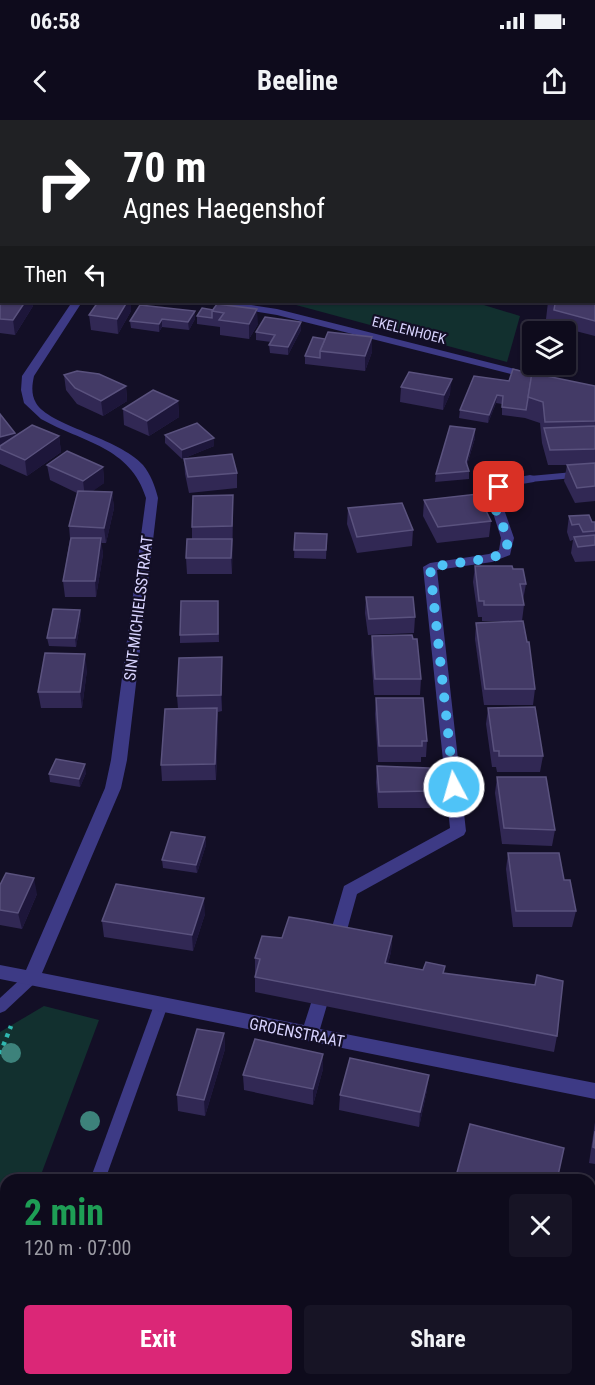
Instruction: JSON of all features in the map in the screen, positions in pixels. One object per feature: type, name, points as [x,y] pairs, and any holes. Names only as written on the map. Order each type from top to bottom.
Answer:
[{"type":"street","name":"SINT-MICHIELSSTRAAT","points":[[31,978],[113,788],[119,760],[152,498],[140,469],[121,452],[55,422],[39,413],[30,404],[26,385],[28,376],[75,303]]},
{"type":"street","name":"EKELENHOEK","points":[[221,303],[277,312],[543,379]]},
{"type":"street","points":[[336,941],[350,890],[458,831],[430,567],[492,558],[505,552],[509,545],[508,537],[493,502],[493,494],[506,483],[531,479]]},
{"type":"street","name":"GROENSTRAAT","points":[[0,972],[595,1090]]},
{"type":"street","points":[[310,1034],[318,1005]]},
{"type":"lane","points":[[531,479],[595,473]]},
{"type":"lane","points":[[0,1007],[31,978]]},
{"type":"lane","points":[[99,1174],[161,1005]]},
{"type":"green space","points":[[289,303],[477,303],[520,316],[507,362]]},
{"type":"green space","points":[[44,1006],[99,1020],[41,1174],[0,1174],[0,1032]]},
{"type":"building","points":[[0,303],[24,303],[13,320],[0,319]]},
{"type":"building","points":[[97,303],[126,303],[117,319],[89,315]]},
{"type":"building","points":[[595,303],[595,321],[554,310],[555,304],[548,304]]},
{"type":"building","points":[[217,304],[257,309],[249,324],[219,320],[224,313],[212,311]]},
{"type":"building","points":[[140,305],[195,311],[188,322],[162,319],[159,324],[130,321]]},
{"type":"building","points":[[202,308],[213,310],[212,318],[197,316]]},
{"type":"building","points":[[265,317],[301,322],[288,347],[269,345],[275,335],[256,332]]},
{"type":"building","points":[[328,332],[372,337],[365,356],[320,351]]},
{"type":"building","points":[[313,337],[325,339],[320,358],[305,356]]},
{"type":"building","points":[[513,369],[522,371],[522,375],[532,375],[526,410],[502,407],[503,396],[497,395],[489,415],[460,410],[474,376],[509,381]]},
{"type":"building","points":[[77,371],[99,374],[126,386],[101,401],[75,388],[64,375]]},
{"type":"building","points":[[409,372],[452,379],[444,395],[401,387]]},
{"type":"building","points":[[532,375],[595,386],[595,421],[545,422],[543,402],[528,397]]},
{"type":"building","points":[[153,390],[178,401],[147,421],[123,409]]},
{"type":"building","points":[[0,414],[15,433],[0,437]]},
{"type":"building","points":[[197,423],[214,438],[182,450],[165,435]]},
{"type":"building","points":[[32,425],[59,436],[25,460],[0,449],[0,446]]},
{"type":"building","points":[[450,426],[475,429],[466,462],[469,471],[436,474]]},
{"type":"building","points":[[595,426],[595,449],[550,450],[544,428]]},
{"type":"building","points":[[67,451],[103,467],[83,481],[47,465]]},
{"type":"building","points":[[232,454],[237,473],[188,477],[184,459]]},
{"type":"building","points":[[595,463],[595,486],[577,488],[567,465]]},
{"type":"building","points":[[78,491],[112,492],[104,528],[69,526]]},
{"type":"building","points":[[478,494],[491,521],[438,527],[424,500]]},
{"type":"building","points":[[233,495],[232,526],[192,527],[193,496]]},
{"type":"building","points":[[402,503],[413,530],[357,537],[348,508]]},
{"type":"building","points":[[589,515],[592,522],[595,522],[595,531],[583,532],[579,524],[572,525],[569,516]]},
{"type":"building","points":[[295,533],[327,534],[326,550],[294,550]]},
{"type":"building","points":[[595,535],[595,545],[578,547],[574,537]]},
{"type":"building","points":[[71,538],[101,538],[95,581],[63,581]]},
{"type":"building","points":[[187,539],[232,539],[231,558],[186,558]]},
{"type":"building","points":[[475,566],[512,566],[513,569],[523,569],[526,584],[520,584],[524,605],[484,605],[484,601],[479,601]]},
{"type":"building","points":[[366,597],[413,597],[415,617],[369,619]]},
{"type":"building","points":[[181,601],[218,601],[218,634],[180,635]]},
{"type":"building","points":[[53,609],[80,610],[75,638],[47,638]]},
{"type":"building","points":[[523,621],[527,642],[529,642],[535,689],[485,689],[476,623]]},
{"type":"building","points":[[412,635],[413,639],[417,639],[421,679],[375,679],[372,636]]},
{"type":"building","points":[[45,653],[85,654],[80,692],[38,692]]},
{"type":"building","points":[[222,657],[221,695],[177,696],[179,658]]},
{"type":"building","points":[[376,698],[423,698],[427,741],[422,741],[422,746],[379,746]]},
{"type":"building","points":[[535,707],[543,756],[499,756],[499,751],[494,751],[488,708]]},
{"type":"building","points":[[217,708],[215,764],[161,765],[165,709]]},
{"type":"building","points":[[56,759],[85,764],[79,779],[49,774]]},
{"type":"building","points":[[377,766],[429,768],[432,791],[379,792]]},
{"type":"building","points":[[497,777],[546,777],[555,830],[504,828]]},
{"type":"building","points":[[171,832],[205,837],[196,865],[162,860]]},
{"type":"building","points":[[508,853],[559,853],[564,880],[570,880],[576,911],[516,911]]},
{"type":"building","points":[[6,873],[34,878],[18,913],[0,910],[0,885]]},
{"type":"building","points":[[116,884],[204,898],[192,935],[102,921]]},
{"type":"building","points":[[289,917],[392,936],[385,963],[423,970],[426,962],[445,966],[443,973],[535,985],[537,975],[563,981],[557,1036],[255,977],[260,959],[255,958],[262,936],[282,938]]},
{"type":"building","points":[[197,1029],[224,1033],[204,1100],[177,1095]]},
{"type":"building","points":[[255,1039],[323,1054],[313,1089],[243,1075]]},
{"type":"building","points":[[350,1058],[429,1075],[420,1112],[340,1095]]},
{"type":"building","points":[[470,1124],[564,1148],[558,1174],[457,1174]]},
{"type":"route","points":[[454,787],[430,567],[492,558],[505,552],[509,545],[508,537],[493,502],[493,494],[499,487]]}]
